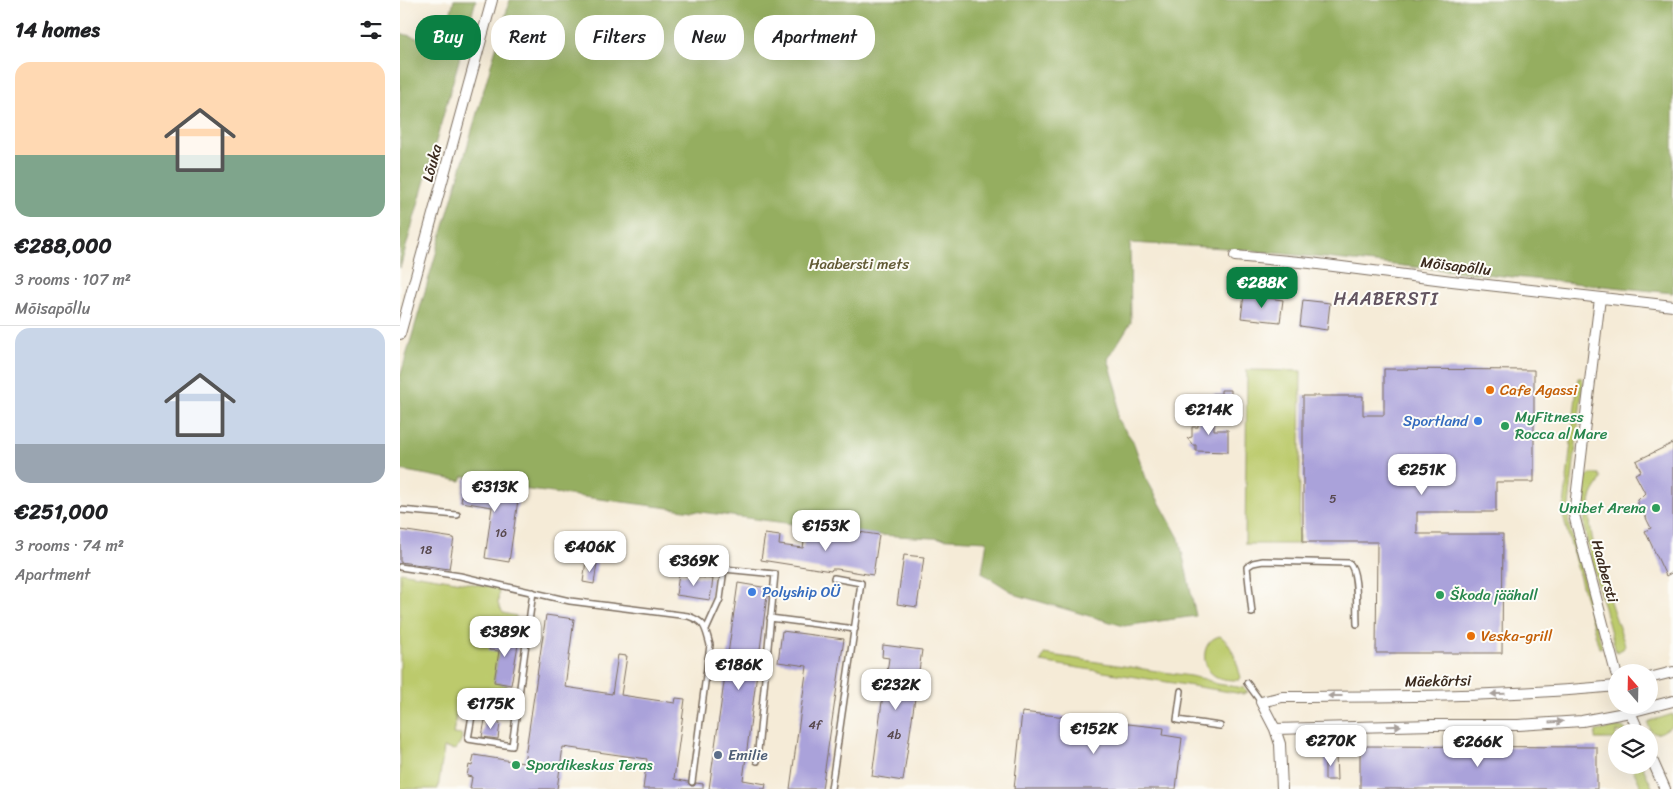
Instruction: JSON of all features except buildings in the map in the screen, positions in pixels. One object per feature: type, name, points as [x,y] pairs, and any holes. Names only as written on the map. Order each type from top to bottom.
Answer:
[{"type":"street","name":"Lõuka","points":[[400,334],[492,0]]},
{"type":"street","name":"Mõisapõllu","points":[[1235,256],[1310,263],[1673,306]]},
{"type":"street","name":"Haabersti","points":[[1600,298],[1574,515],[1614,664]]},
{"type":"street","points":[[1658,676],[1673,672]]},
{"type":"street","name":"Mäekõrtsi","points":[[1261,702],[1282,696],[1512,694],[1608,687]]},
{"type":"street","points":[[1658,704],[1673,701]]},
{"type":"street","points":[[1261,702],[1275,729],[1280,744],[1282,789]]},
{"type":"street","points":[[1275,729],[1518,725],[1582,721],[1609,714]]},
{"type":"street","points":[[1658,773],[1665,789]]},
{"type":"lane","points":[[400,510],[457,515]]},
{"type":"lane","points":[[1252,613],[1247,567],[1253,563],[1263,561],[1349,563],[1355,574],[1357,624]]},
{"type":"lane","points":[[400,567],[460,576],[570,601],[688,616],[700,620],[706,630],[710,645],[692,782]]},
{"type":"lane","points":[[706,630],[720,599],[724,569],[775,574],[757,761]]},
{"type":"lane","points":[[831,789],[862,583],[834,578]]},
{"type":"lane","points":[[517,710],[474,704],[468,739],[512,746],[517,710],[533,592]]},
{"type":"lane","points":[[770,618],[855,629]]},
{"type":"lane","points":[[1248,682],[1261,702]]},
{"type":"lane","points":[[1180,691],[1177,720],[1220,726]]},
{"type":"green space","points":[[454,0],[476,0],[472,15],[450,15]]},
{"type":"green space","name":"Haabersti mets","points":[[510,0],[1673,0],[1673,293],[1225,248],[1130,243],[1131,322],[1108,359],[1118,393],[1117,419],[1133,441],[1146,478],[1179,538],[1196,616],[1124,626],[1017,595],[982,573],[987,541],[879,535],[522,489],[522,485],[463,476],[461,481],[400,470],[400,377],[492,60],[565,60],[565,15],[506,15]]},
{"type":"green space","points":[[400,33],[415,37],[415,60],[459,60],[400,268]]},
{"type":"green space","points":[[1247,370],[1301,371],[1299,544],[1245,544]]},
{"type":"green space","points":[[1578,378],[1582,378],[1583,382],[1568,515],[1569,525],[1602,647],[1600,648],[1563,516]]},
{"type":"green space","points":[[1599,474],[1601,478],[1592,495],[1590,509],[1594,548],[1625,645],[1623,649],[1616,652],[1585,531],[1584,481],[1589,475]]},
{"type":"green space","points":[[400,572],[499,588],[498,604],[503,613],[516,616],[513,638],[502,636],[495,645],[499,620],[494,619],[490,649],[499,651],[494,682],[507,685],[507,688],[513,689],[512,704],[510,703],[511,696],[470,690],[467,698],[459,697],[453,734],[462,735],[461,741],[455,750],[444,748],[438,789],[400,789]]},
{"type":"green space","points":[[1220,636],[1228,644],[1234,655],[1241,678],[1239,680],[1227,680],[1215,676],[1207,667],[1205,660],[1206,648],[1214,638]]},
{"type":"green space","points":[[1044,654],[1190,676],[1217,684],[1244,688],[1248,692],[1243,694],[1041,662]]},
{"type":"green space","points":[[1673,714],[1673,725],[1659,733],[1658,724],[1648,724],[1650,721]]},
{"type":"green space","points":[[1608,729],[1608,739],[1595,739],[1596,731]]},
{"type":"green space","points":[[1635,774],[1646,774],[1653,789],[1642,789]]},
{"type":"place","name":"Cafe Agassi","points":[[1490,390]]},
{"type":"place","name":"Sportland","points":[[1478,421]]},
{"type":"place","name":"MyFitness Rocca al Mare","points":[[1505,426]]},
{"type":"place","name":"Unibet Arena","points":[[1656,508]]},
{"type":"place","name":"Polyship OÜ","points":[[752,592]]},
{"type":"place","name":"Škoda jäähall","points":[[1440,595]]},
{"type":"place","name":"Veska-grill","points":[[1471,636]]},
{"type":"place","name":"Emilie","points":[[718,755]]},
{"type":"place","name":"Spordikeskus Teras","points":[[516,765]]},
{"type":"district","name":"HAABERSTI","points":[[1386,299]]}]
